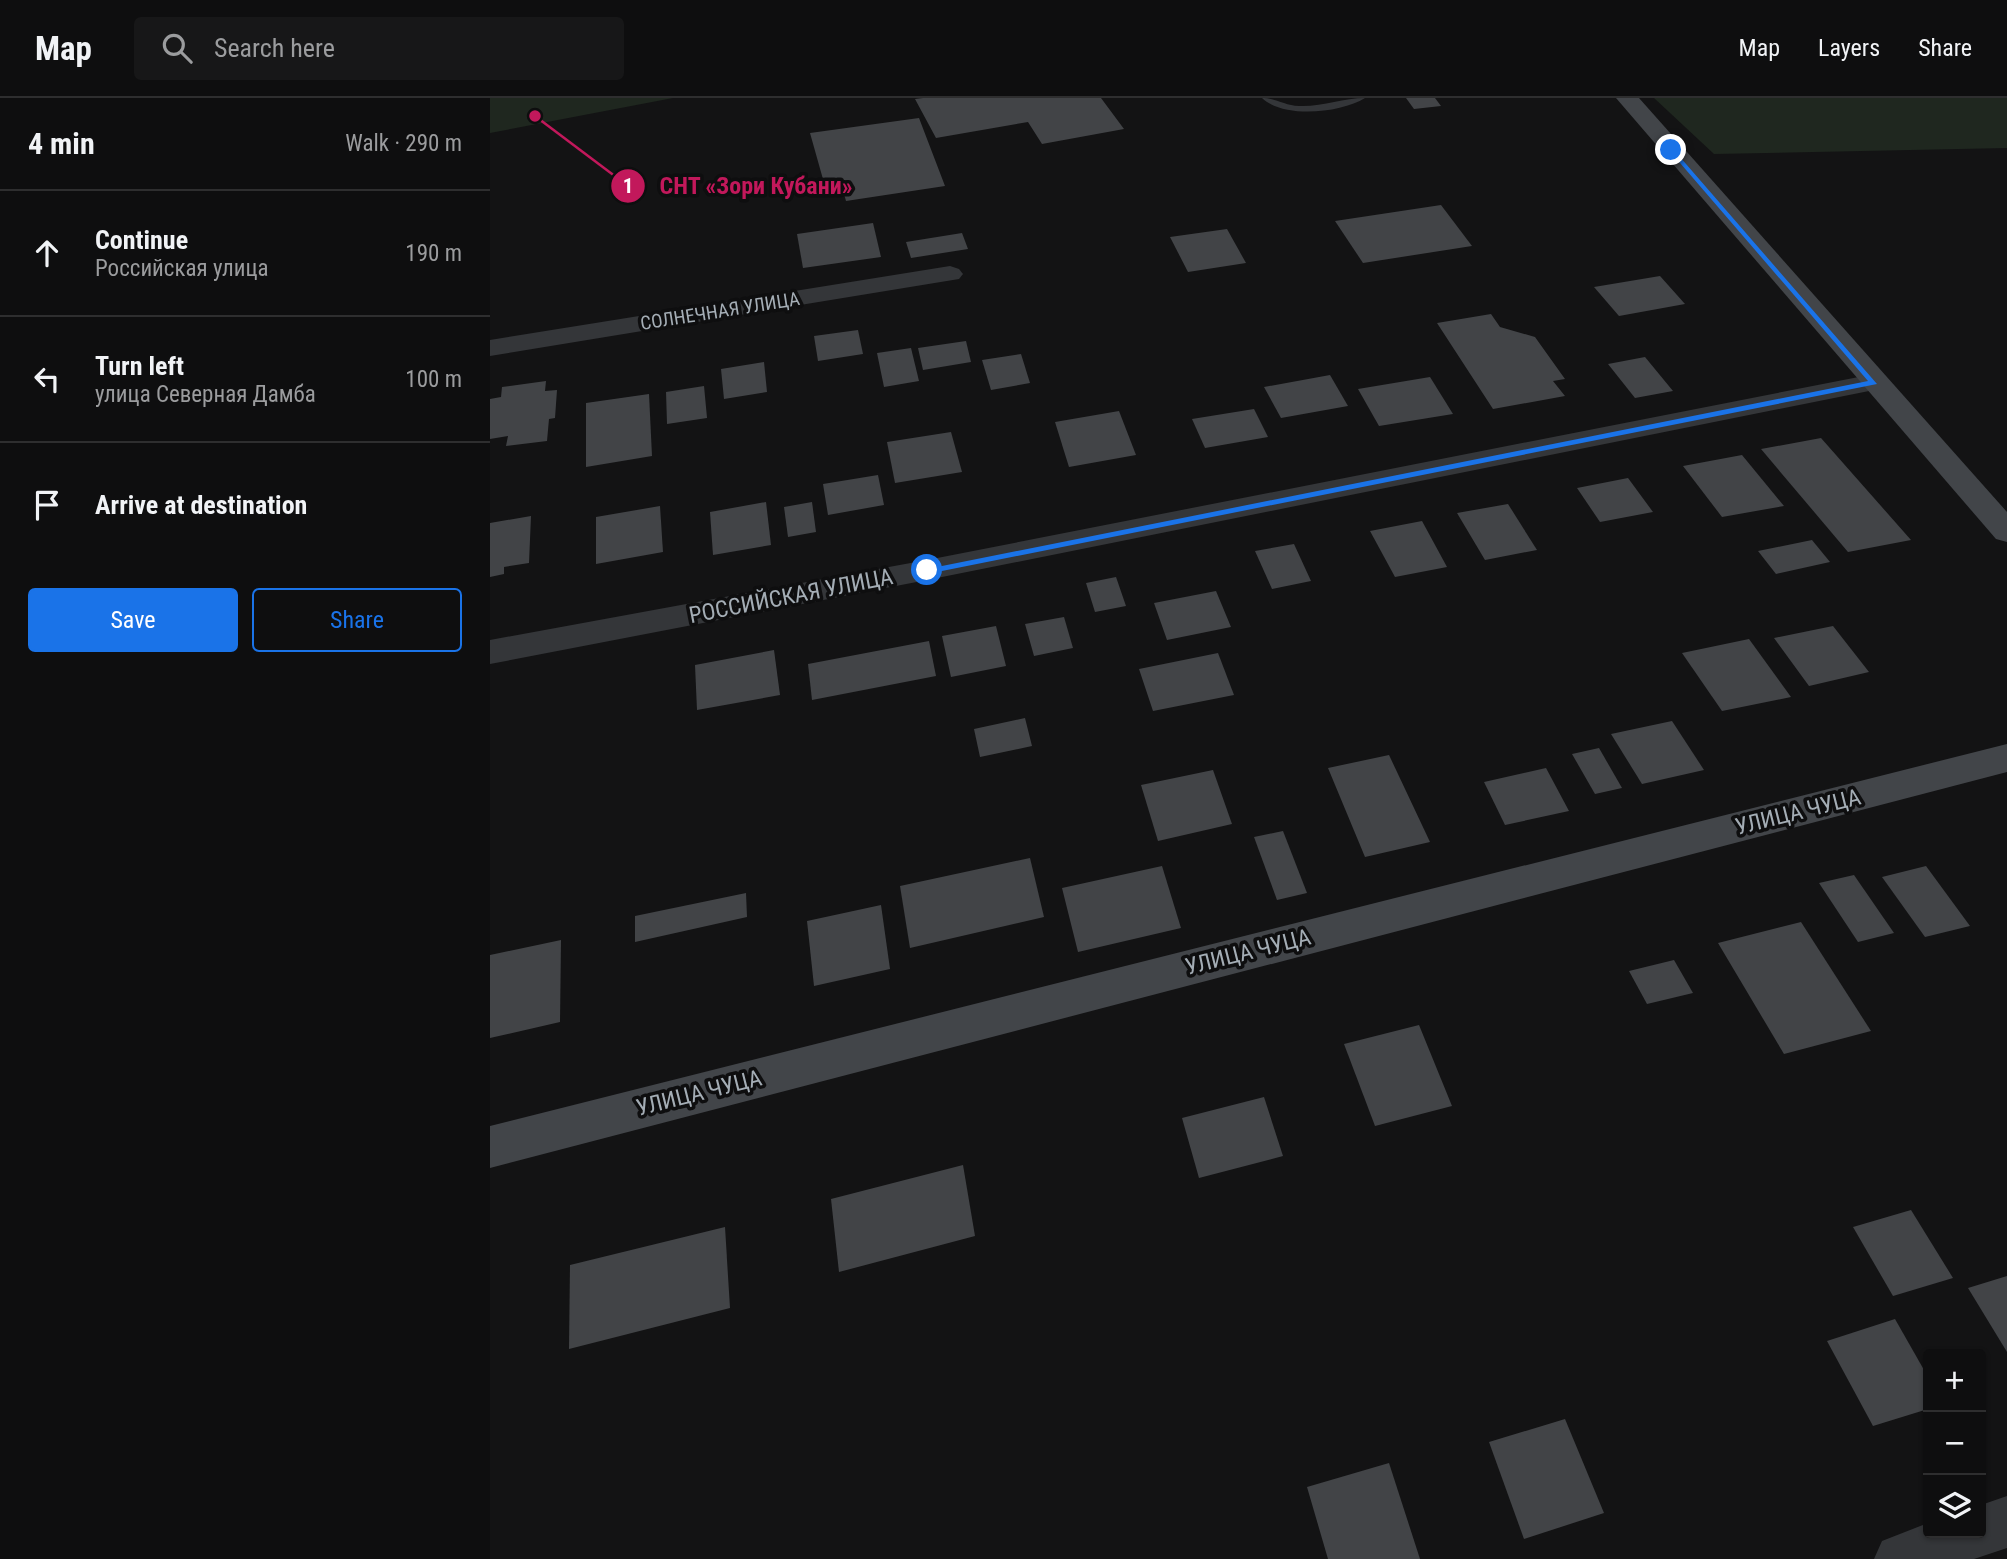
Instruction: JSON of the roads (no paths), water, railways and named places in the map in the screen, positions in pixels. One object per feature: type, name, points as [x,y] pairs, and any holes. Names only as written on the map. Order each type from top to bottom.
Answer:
[{"type":"street","points":[[1627,98],[2007,531]]},
{"type":"street","name":"СОЛНЕЧНАЯ УЛИЦА","points":[[490,348],[950,274]]},
{"type":"street","name":"РОССИЙСКАЯ УЛИЦА","points":[[490,652],[941,568],[1874,382]]},
{"type":"street","name":"УЛИЦА ЧУЦА","points":[[490,1146],[2007,758]]},
{"type":"street","points":[[1986,1529],[2007,1521]]},
{"type":"street","points":[[1900,1559],[1961,1538]]},
{"type":"lane","points":[[1267,98],[1282,108],[1297,109],[1360,98]]},
{"type":"place","name":"СНТ «Зори Кубани»","points":[[535,116]]}]
